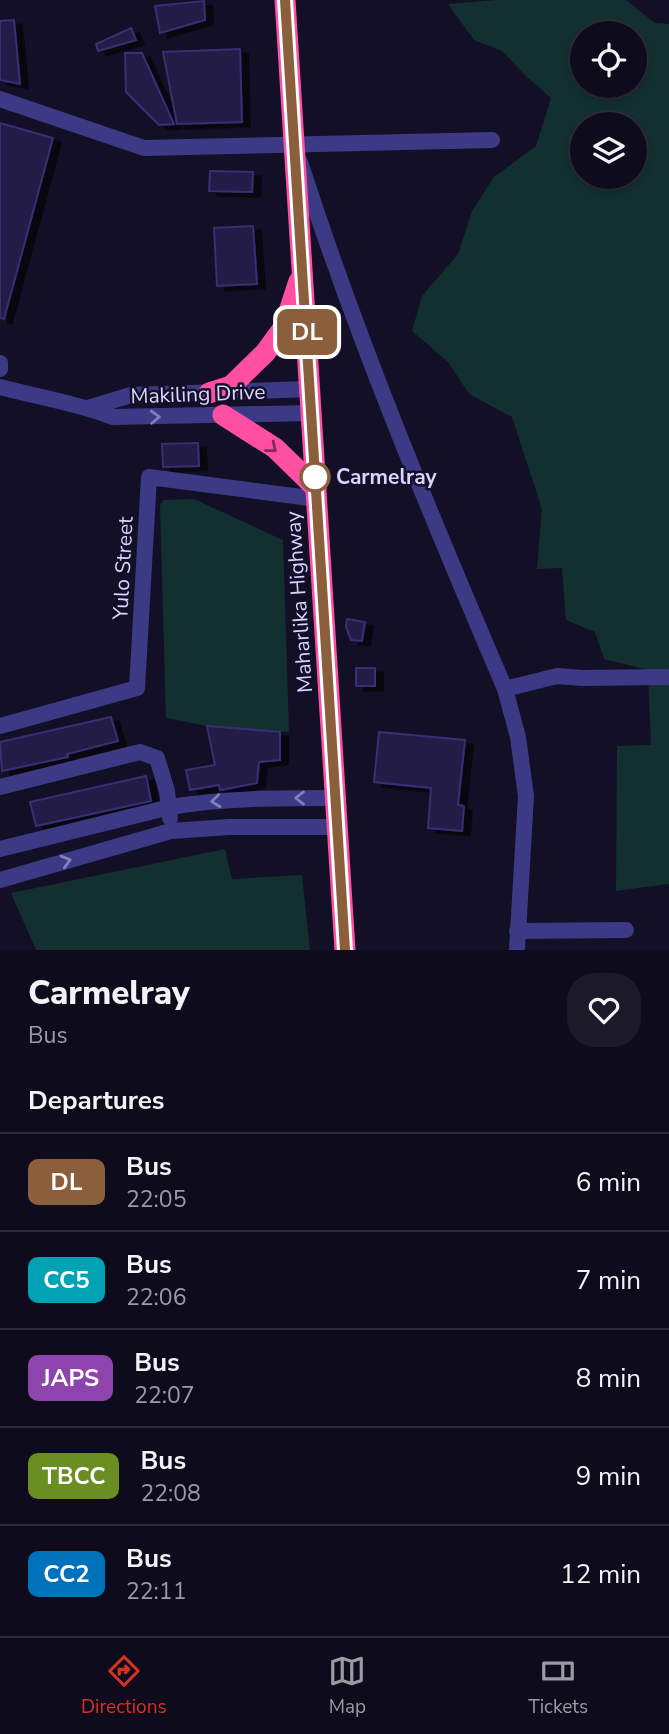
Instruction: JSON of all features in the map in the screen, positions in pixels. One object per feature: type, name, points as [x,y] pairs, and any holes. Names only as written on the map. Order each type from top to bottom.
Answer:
[{"type":"highway","name":"Maharlika Highway","points":[[285,0],[345,950]]},
{"type":"highway","points":[[209,393],[231,386],[247,373],[284,327],[303,269]]},
{"type":"highway","points":[[223,415],[275,449],[316,494]]},
{"type":"street","points":[[0,99],[144,148],[492,140]]},
{"type":"street","points":[[294,143],[333,264],[376,377],[505,689],[518,737],[526,796],[517,950]]},
{"type":"street","points":[[0,363],[0,369]]},
{"type":"street","name":"Makiling Drive","points":[[0,387],[88,408],[113,417],[311,413]]},
{"type":"street","name":"Makiling Drive","points":[[88,408],[131,396],[310,389]]},
{"type":"street","name":"Yulo Street","points":[[0,726],[137,688],[149,477],[316,494]]},
{"type":"street","points":[[505,689],[557,676],[669,677]]},
{"type":"street","points":[[0,787],[140,752],[157,758],[167,791],[172,831]]},
{"type":"street","points":[[0,849],[170,807],[224,800],[336,798]]},
{"type":"street","points":[[0,880],[172,831],[229,827],[337,827]]},
{"type":"street","points":[[517,931],[626,930]]},
{"type":"green space","points":[[496,0],[626,0],[655,23],[669,24],[669,884],[616,891],[617,746],[651,745],[648,670],[604,659],[595,632],[566,620],[562,568],[537,569],[542,509],[512,417],[469,394],[448,362],[412,331],[422,296],[458,254],[472,211],[494,177],[536,146],[551,98],[502,51],[474,40],[448,4]]},
{"type":"green space","points":[[194,499],[283,540],[289,732],[207,726],[166,718],[160,505],[164,500]]},
{"type":"green space","points":[[225,849],[232,879],[302,875],[310,950],[36,950],[11,893]]},
{"type":"building","points":[[204,1],[205,20],[160,33],[155,6]]},
{"type":"building","points":[[14,20],[20,84],[0,80],[0,21]]},
{"type":"building","points":[[131,28],[136,40],[98,51],[96,44]]},
{"type":"building","points":[[240,49],[242,122],[177,124],[163,52]]},
{"type":"building","points":[[125,53],[142,53],[174,124],[159,125],[126,92]]},
{"type":"building","points":[[0,123],[53,138],[4,319],[0,318]]},
{"type":"building","points":[[210,171],[253,172],[252,192],[209,191]]},
{"type":"building","points":[[253,226],[257,284],[217,286],[214,228]]},
{"type":"building","points":[[198,443],[199,466],[163,467],[162,444]]},
{"type":"building","points":[[347,619],[365,622],[362,641],[351,640],[346,627]]},
{"type":"building","points":[[356,668],[375,668],[375,686],[356,686]]},
{"type":"building","points":[[111,717],[118,741],[67,754],[68,757],[2,771],[0,742]]},
{"type":"building","points":[[207,726],[280,732],[280,760],[259,762],[257,783],[220,790],[219,785],[190,790],[186,770],[215,765]]},
{"type":"building","points":[[379,732],[465,740],[458,805],[464,806],[462,831],[428,828],[431,788],[374,782]]},
{"type":"building","points":[[146,776],[151,801],[36,826],[30,802]]},
{"type":"bus line","name":"DL","points":[[285,0],[345,950]]},
{"type":"place","name":"Carmelray","points":[[315,477]]}]
